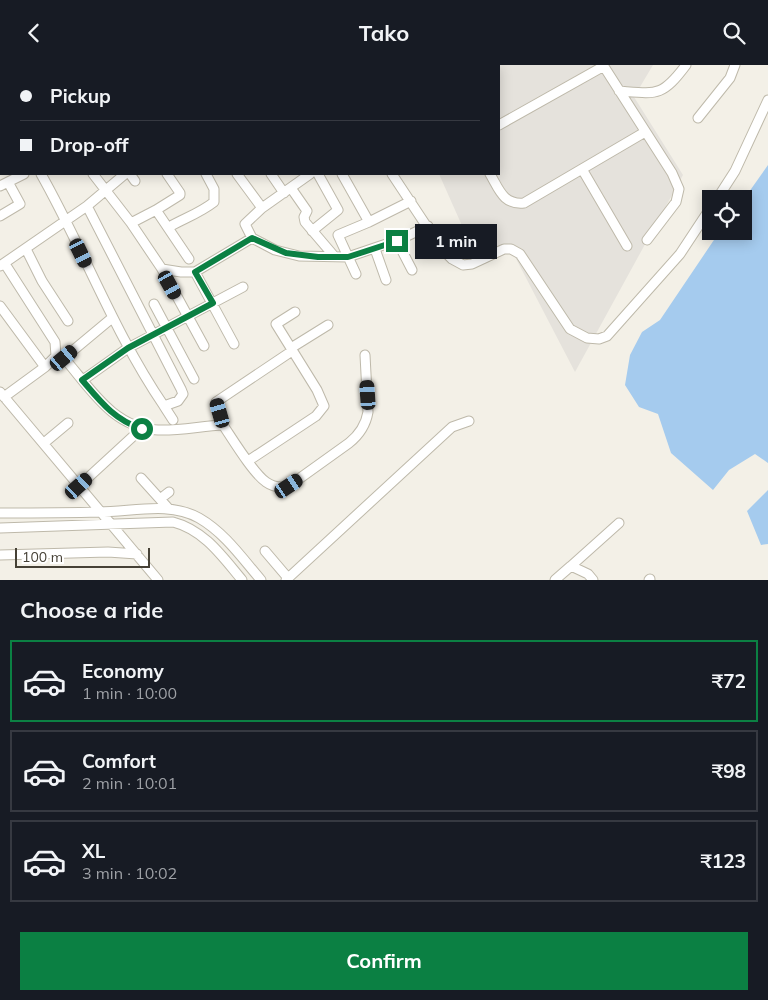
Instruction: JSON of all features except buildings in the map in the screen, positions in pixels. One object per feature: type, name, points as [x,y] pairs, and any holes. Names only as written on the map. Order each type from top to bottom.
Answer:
[{"type":"street","points":[[619,91],[651,93],[665,89],[674,81],[686,65]]},
{"type":"street","points":[[698,118],[730,78],[735,65]]},
{"type":"street","points":[[500,124],[603,66],[672,173],[679,189],[676,202],[647,240]]},
{"type":"street","points":[[723,190],[735,171],[768,100]]},
{"type":"street","points":[[491,175],[508,202],[524,203],[645,132]]},
{"type":"street","points":[[582,169],[627,246]]},
{"type":"street","points":[[0,216],[20,204],[4,184],[22,175]]},
{"type":"street","points":[[42,175],[128,348],[175,424]]},
{"type":"street","points":[[94,175],[131,223],[162,269],[204,346]]},
{"type":"street","points":[[124,175],[87,207],[2,265],[55,341],[60,357],[110,411],[124,421],[142,429],[160,431],[175,424],[223,425]]},
{"type":"street","points":[[131,223],[180,195],[168,175]]},
{"type":"street","points":[[169,227],[193,213],[199,213],[214,202],[214,189],[207,175]]},
{"type":"street","points":[[238,175],[262,208]]},
{"type":"street","points":[[272,175],[307,211],[304,220],[334,256]]},
{"type":"street","points":[[312,231],[338,210],[319,175]]},
{"type":"street","points":[[343,175],[369,222]]},
{"type":"street","points":[[393,175],[447,255],[463,265],[472,264],[504,249],[516,250],[570,329],[588,338],[599,339],[607,336],[680,254],[702,221]]},
{"type":"street","points":[[300,177],[288,191],[262,208],[245,224],[252,238],[286,253],[318,257],[348,257],[397,241],[428,226]]},
{"type":"street","points":[[356,274],[338,235],[411,201]]},
{"type":"street","points":[[87,207],[183,394],[178,401],[164,406]]},
{"type":"street","points":[[156,209],[189,259]]},
{"type":"street","points":[[162,269],[195,272],[252,238]]},
{"type":"street","points":[[397,241],[412,270]]},
{"type":"street","points":[[26,249],[42,281],[68,321]]},
{"type":"street","points":[[375,249],[386,280]]},
{"type":"street","points":[[195,272],[234,344]]},
{"type":"street","points":[[82,380],[128,348],[243,287]]},
{"type":"street","points":[[154,304],[194,379]]},
{"type":"street","points":[[0,306],[45,367]]},
{"type":"street","points":[[248,461],[316,416],[324,406],[317,390],[276,324],[295,312]]},
{"type":"street","points":[[112,318],[60,357],[2,395],[158,580]]},
{"type":"street","points":[[328,325],[216,402],[223,425],[265,482],[282,488],[289,486],[355,438],[367,420],[368,412],[365,355]]},
{"type":"street","points":[[265,551],[287,579],[452,427],[469,421]]},
{"type":"street","points":[[44,443],[68,423]]},
{"type":"street","points":[[79,486],[142,429]]},
{"type":"street","points":[[141,478],[163,495],[168,508]]},
{"type":"street","points":[[0,513],[101,512],[168,508],[182,511],[199,518],[230,542],[260,580]]},
{"type":"street","points":[[0,528],[173,522],[186,525],[204,537],[242,580]]},
{"type":"street","points":[[555,580],[619,523]]},
{"type":"street","points":[[0,555],[108,552],[137,554]]},
{"type":"street","points":[[571,565],[588,574],[593,580]]},
{"type":"shaded area","points":[[500,65],[653,65],[634,97],[683,175],[575,372],[512,251],[480,266],[439,175],[500,175]]},
{"type":"water","points":[[768,165],[768,463],[755,454],[729,470],[713,490],[671,453],[658,414],[639,407],[625,385],[630,355],[642,332],[660,320],[714,240],[752,240],[752,190],[750,190]]},
{"type":"water","points":[[768,490],[768,544],[761,545],[747,511]]},
{"type":"route","points":[[142,429],[124,421],[110,411],[82,380],[128,348],[213,303],[195,272],[252,238],[275,250],[299,256],[318,257],[348,257],[397,241]]}]
